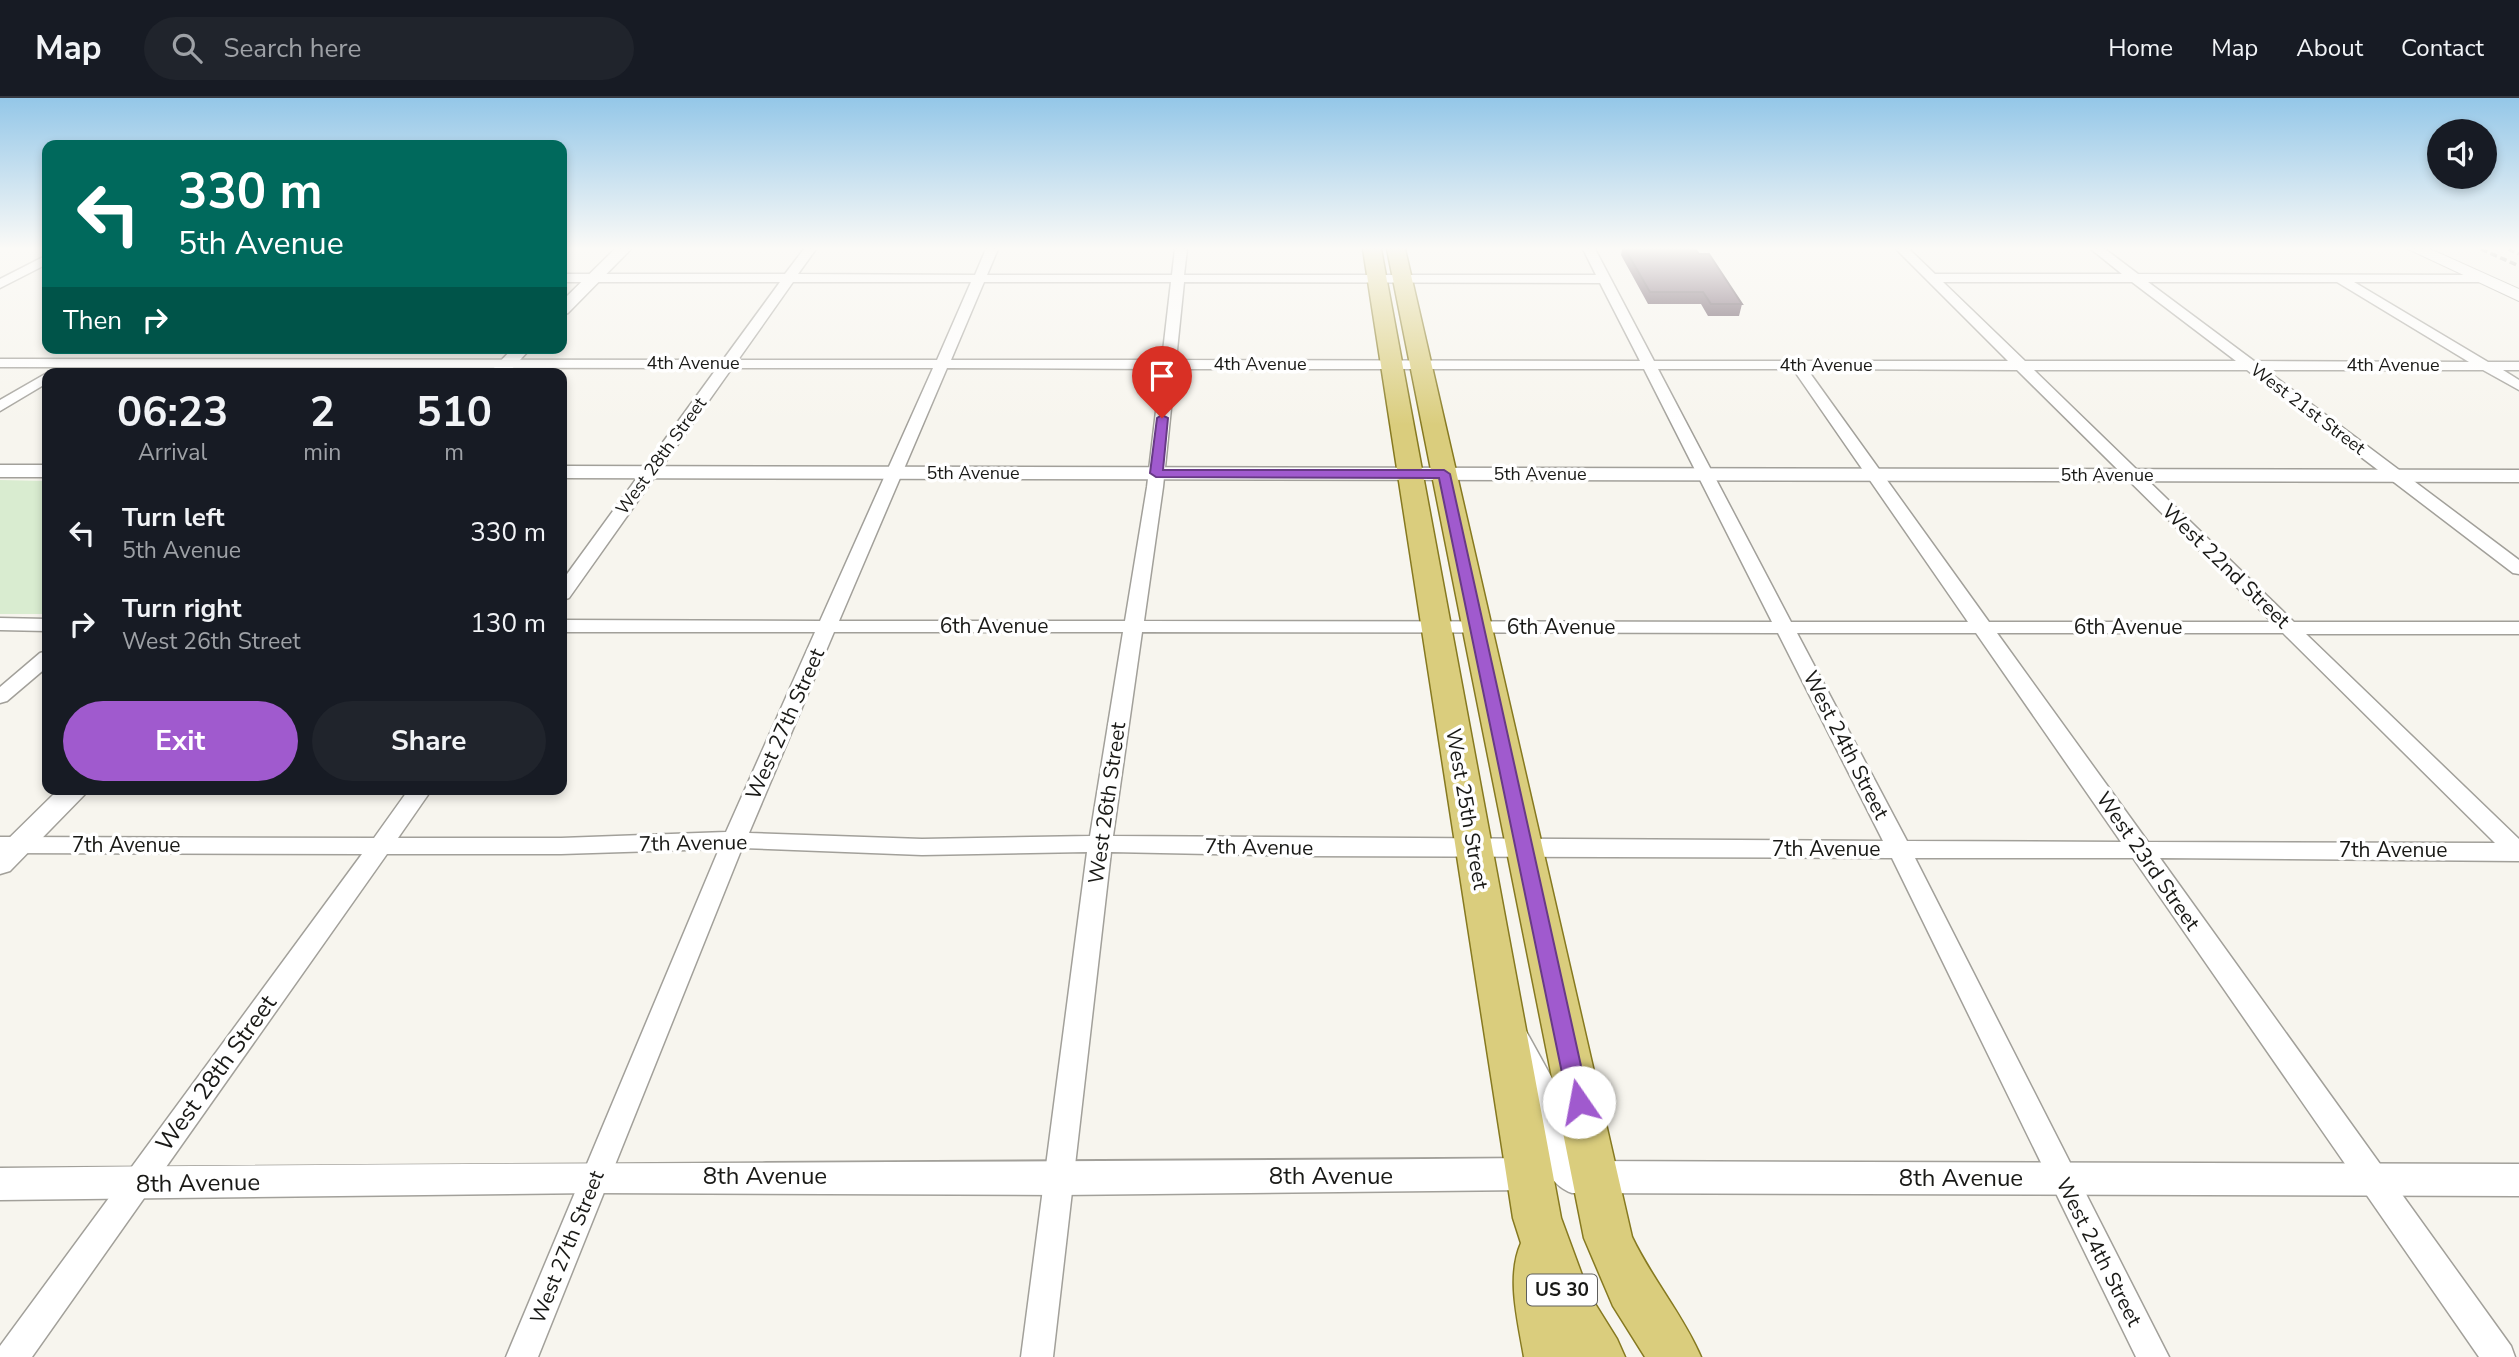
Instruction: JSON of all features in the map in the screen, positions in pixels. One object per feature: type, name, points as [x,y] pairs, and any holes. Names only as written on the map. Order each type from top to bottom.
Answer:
[{"type":"main road","name":"West 25th Street","points":[[1395,308],[1406,364],[1444,474],[1608,1238],[1631,1289],[1675,1357]]},
{"type":"main road","name":"West 25th Street","points":[[1406,364],[1410,474],[1533,1196],[1568,1307],[1599,1357]]},
{"type":"main road","points":[[1533,1196],[1542,1314],[1550,1357]]},
{"type":"street","name":"West 28th Street","points":[[567,587],[768,308]]},
{"type":"street","name":"West 27th Street","points":[[522,1357],[734,840],[897,473],[966,308]]},
{"type":"street","name":"West 26th Street","points":[[1037,1357],[1100,844],[1156,473],[1175,308]]},
{"type":"street","name":"West 24th Street","points":[[1620,308],[1899,849],[2153,1357]]},
{"type":"street","name":"West 22nd Street","points":[[1962,308],[2518,852]]},
{"type":"street","name":"West 21st Street","points":[[2175,308],[2519,569]]},
{"type":"street","points":[[2388,308],[2519,386]]},
{"type":"street","points":[[62,368],[85,354]]},
{"type":"street","points":[[286,368],[303,354]]},
{"type":"street","points":[[503,368],[517,354]]},
{"type":"street","name":"4th Avenue","points":[[0,363],[292,363],[503,368],[728,363],[2519,366]]},
{"type":"street","name":"West 23rd Street","points":[[1797,365],[2499,1357]]},
{"type":"street","points":[[0,407],[42,380]]},
{"type":"street","points":[[0,471],[42,471]]},
{"type":"street","name":"5th Avenue","points":[[567,472],[2519,476]]},
{"type":"street","points":[[0,624],[42,625]]},
{"type":"street","name":"6th Avenue","points":[[567,626],[2519,628]]},
{"type":"street","points":[[0,697],[42,661]]},
{"type":"street","points":[[6,851],[69,795]]},
{"type":"street","name":"West 28th Street","points":[[12,1357],[417,795]]},
{"type":"street","name":"7th Avenue","points":[[6,851],[561,846],[734,840],[922,847],[1100,844],[1524,849],[2518,852]]},
{"type":"street","name":"8th Avenue","points":[[1504,1025],[1534,1071],[1555,1132],[1562,1166],[1572,1177],[2519,1180]]},
{"type":"street","name":"8th Avenue","points":[[0,1184],[596,1177],[1060,1179],[1533,1196]]},
{"type":"green space","points":[[0,480],[42,481],[42,614],[0,614]]},
{"type":"route","points":[[1162,418],[1156,473],[1444,474],[1579,1102]]}]
